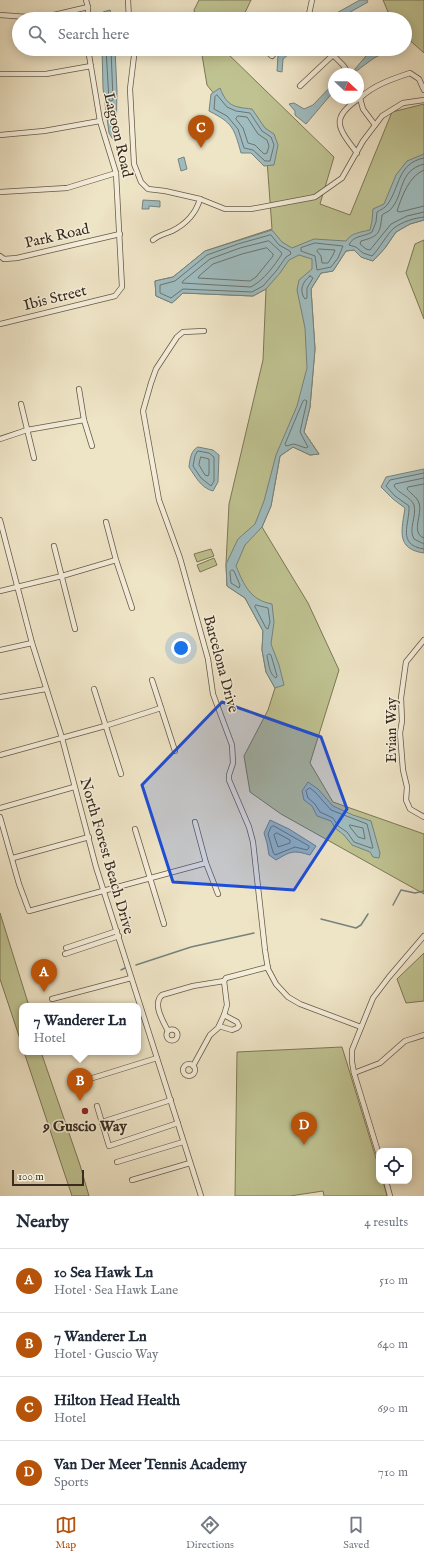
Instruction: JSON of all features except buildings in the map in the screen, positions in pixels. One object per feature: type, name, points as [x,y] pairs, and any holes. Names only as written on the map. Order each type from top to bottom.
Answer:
[{"type":"street","points":[[86,0],[88,12]]},
{"type":"street","points":[[128,0],[129,12]]},
{"type":"street","points":[[309,12],[312,0]]},
{"type":"street","points":[[67,12],[88,7]]},
{"type":"street","points":[[0,15],[12,16]]},
{"type":"street","name":"Lagoon Road","points":[[89,56],[100,121],[116,173],[122,287],[116,296]]},
{"type":"street","points":[[134,56],[130,88],[134,164],[141,182],[148,189],[166,191],[200,199],[225,209],[251,209],[315,197],[342,178],[357,152],[382,116],[403,104],[424,100]]},
{"type":"street","points":[[300,86],[331,56]]},
{"type":"street","points":[[333,56],[345,68]]},
{"type":"street","points":[[0,74],[46,74],[91,66]]},
{"type":"street","points":[[364,92],[376,86],[410,74],[419,79],[424,90]]},
{"type":"street","points":[[350,104],[339,119],[339,126],[345,138],[357,152]]},
{"type":"street","points":[[362,104],[363,109],[375,125]]},
{"type":"street","points":[[0,134],[50,130],[100,121]]},
{"type":"street","points":[[0,192],[67,188],[116,173]]},
{"type":"street","points":[[153,240],[158,235],[172,231],[185,223],[197,208],[200,199]]},
{"type":"street","name":"Park Road","points":[[0,256],[4,259],[18,258],[120,234]]},
{"type":"street","name":"Ibis Street","points":[[0,324],[116,296]]},
{"type":"street","name":"Barcelona Drive","points":[[204,331],[183,332],[177,337],[156,369],[143,411],[159,500],[180,558],[208,659],[213,694],[232,745],[232,763],[229,780],[249,828],[253,842],[268,967],[276,984],[288,997],[300,1004],[361,1027]]},
{"type":"street","points":[[79,389],[84,420],[92,446]]},
{"type":"street","points":[[21,404],[34,458]]},
{"type":"street","points":[[0,439],[27,430],[84,420]]},
{"type":"street","name":"North Forest Beach Drive","points":[[0,520],[32,643],[62,738],[74,787],[137,1003]]},
{"type":"street","points":[[106,522],[116,560],[132,608]]},
{"type":"street","points":[[0,546],[6,545]]},
{"type":"street","points":[[54,546],[75,629]]},
{"type":"street","points":[[0,591],[62,576],[116,560]]},
{"type":"street","name":"Evian Way","points":[[424,640],[406,662],[401,698],[402,721],[400,734],[406,800],[410,809],[424,817]]},
{"type":"street","points":[[0,650],[32,643]]},
{"type":"street","points":[[152,680],[175,751]]},
{"type":"street","points":[[0,697],[46,689]]},
{"type":"street","points":[[94,689],[121,774]]},
{"type":"street","points":[[0,755],[105,726],[161,708]]},
{"type":"street","points":[[0,808],[74,787]]},
{"type":"street","points":[[0,817],[13,858],[19,884],[29,911],[206,863]]},
{"type":"street","points":[[195,822],[206,863],[218,894]]},
{"type":"street","points":[[135,829],[164,924]]},
{"type":"street","points":[[13,858],[89,837]]},
{"type":"street","points":[[66,948],[118,934]]},
{"type":"street","points":[[65,954],[118,934]]},
{"type":"street","points":[[377,1148],[354,1073],[352,1050],[373,998],[424,936]]},
{"type":"street","points":[[168,1031],[159,1012],[159,997],[162,995],[193,986],[224,982],[226,978],[268,967]]},
{"type":"street","points":[[52,1000],[131,978]]},
{"type":"street","points":[[193,1066],[210,1035],[219,1026],[224,1015],[227,1005],[224,982]]},
{"type":"street","points":[[219,1026],[232,1030],[239,1026],[237,1022],[224,1015]]},
{"type":"street","name":"North Forest Beach Drive","points":[[141,1017],[157,1058],[200,1196]]},
{"type":"street","points":[[354,1073],[380,1063],[405,1041],[424,1035]]},
{"type":"street","points":[[83,1081],[157,1058]]},
{"type":"street","points":[[102,1122],[170,1100]]},
{"type":"street","points":[[97,1106],[109,1146],[178,1123]]},
{"type":"street","points":[[117,1162],[183,1142]]},
{"type":"street","points":[[132,1180],[190,1163]]},
{"type":"street","points":[[387,1184],[390,1196]]},
{"type":"highlighted area","points":[[222,702],[321,737],[347,809],[294,890],[173,882],[142,785]]},
{"type":"green space","points":[[199,0],[251,0],[245,12],[194,12]]},
{"type":"green space","points":[[383,0],[424,0],[424,53],[412,42],[412,12],[388,12]]},
{"type":"green space","points":[[202,56],[230,56],[334,157],[320,204],[350,215],[392,112],[424,104],[424,220],[410,224],[396,232],[385,248],[373,261],[361,257],[354,250],[346,251],[333,271],[321,273],[311,289],[315,349],[310,407],[304,432],[319,454],[310,455],[293,447],[280,456],[271,506],[262,527],[308,603],[339,670],[310,763],[333,802],[424,834],[424,894],[281,814],[250,792],[244,756],[268,710],[275,688],[266,672],[262,650],[263,631],[245,598],[227,586],[226,564],[229,504],[263,360],[266,289],[253,296],[183,293],[172,303],[156,296],[155,281],[173,277],[205,251],[272,229],[267,160],[207,85]]},
{"type":"green space","points":[[424,240],[424,319],[406,273],[415,244]]},
{"type":"green space","points":[[211,549],[214,556],[197,562],[194,554]]},
{"type":"green space","points":[[214,558],[217,565],[200,572],[197,565]]},
{"type":"green space","points":[[0,913],[28,1003],[19,1003],[19,1036],[0,979]]},
{"type":"green space","points":[[424,953],[424,1001],[406,1003],[397,979]]},
{"type":"green space","points":[[342,1047],[376,1158],[376,1184],[384,1184],[387,1196],[324,1196],[323,1191],[290,1196],[235,1196],[237,1052]]},
{"type":"green space","points":[[25,1055],[42,1055],[80,1165],[89,1196],[72,1196]]},
{"type":"water","points":[[360,0],[367,0],[368,2],[350,12],[338,12]]},
{"type":"water","points":[[102,56],[115,56],[117,91],[116,140],[112,138],[109,133],[103,88]]},
{"type":"water","points":[[278,56],[287,56],[283,59],[282,72],[277,71]]},
{"type":"water","points":[[366,56],[378,56],[360,68],[356,68]]},
{"type":"water","points":[[220,88],[228,102],[235,106],[252,109],[265,128],[274,134],[278,145],[274,165],[264,166],[251,153],[241,153],[234,132],[228,123],[209,111],[211,94]]},
{"type":"water","points":[[328,89],[328,98],[306,124],[295,115],[295,111],[289,104],[294,103],[304,109],[313,105]]},
{"type":"water","points":[[424,154],[424,220],[410,224],[396,232],[385,248],[373,261],[361,257],[354,250],[346,251],[333,271],[321,273],[311,289],[315,349],[310,407],[304,432],[319,454],[310,455],[293,447],[280,456],[271,506],[262,527],[245,545],[236,566],[249,591],[258,599],[272,604],[274,622],[271,644],[279,665],[284,685],[275,688],[266,672],[262,650],[263,631],[245,598],[227,586],[226,564],[238,539],[255,524],[264,501],[276,455],[297,406],[307,368],[305,328],[297,290],[299,280],[312,269],[312,259],[299,255],[289,260],[266,289],[253,296],[183,293],[172,303],[156,296],[155,281],[173,277],[205,251],[272,230],[282,242],[292,248],[314,239],[346,241],[353,235],[370,230],[373,209],[384,204],[396,175],[407,161]]},
{"type":"water","points":[[184,157],[187,169],[181,171],[178,159]]},
{"type":"water","points":[[143,200],[160,201],[160,207],[149,206],[149,209],[142,209]]},
{"type":"water","points":[[198,447],[213,450],[219,455],[218,482],[213,491],[205,487],[196,478],[189,467],[192,453]]},
{"type":"water","points":[[424,469],[424,553],[415,551],[404,543],[402,530],[405,508],[381,487],[386,477]]},
{"type":"water","points":[[308,782],[318,789],[333,806],[371,821],[380,853],[379,858],[373,857],[370,852],[352,845],[344,835],[335,828],[331,821],[317,816],[312,806],[304,800],[302,791]]},
{"type":"water","points":[[270,820],[289,829],[316,846],[310,855],[300,852],[292,852],[276,860],[269,855],[264,833]]},
{"type":"waterway","points":[[393,905],[401,890],[415,893],[424,891]]},
{"type":"waterway","points":[[321,919],[356,928],[361,925],[368,914]]},
{"type":"waterway","points":[[136,965],[191,947],[254,933]]},
{"type":"waterway","points":[[121,970],[125,968]]},
{"type":"place","name":"Hilton Head Health","points":[[201,148]]},
{"type":"place","name":"10 Sea Hawk Ln","points":[[44,992]]},
{"type":"place","name":"7 Wanderer Ln","points":[[80,1101]]},
{"type":"place","name":"9 Guscio Way","points":[[85,1111]]},
{"type":"place","name":"Van Der Meer Tennis Academy","points":[[304,1145]]}]
